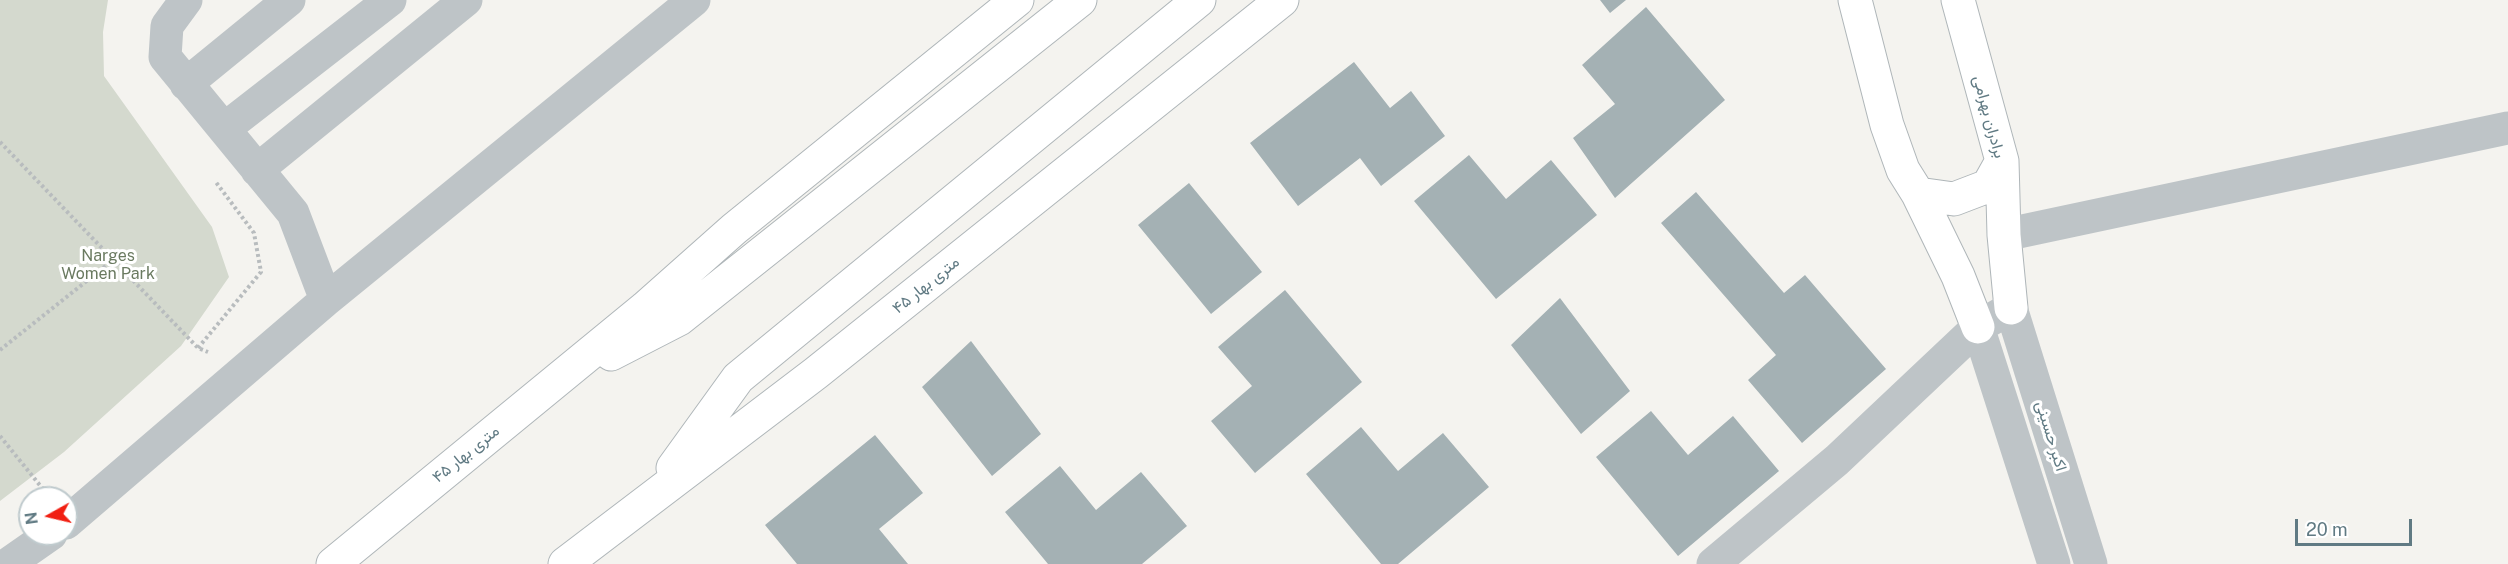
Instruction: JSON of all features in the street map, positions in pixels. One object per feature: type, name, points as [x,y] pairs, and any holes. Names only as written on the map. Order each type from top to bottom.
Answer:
[{"type":"main road","name":"۴۵ متری بهار","points":[[333,564],[645,308],[734,229],[1017,0]]},
{"type":"main road","points":[[551,385],[679,319],[1080,0]]},
{"type":"main road","points":[[653,497],[738,378],[1199,0]]},
{"type":"main road","name":"۴۵ متری بهار","points":[[565,564],[825,365],[1282,0]]},
{"type":"main road","points":[[1855,0],[1887,125],[1903,170],[1918,194],[1958,276],[1978,327]]},
{"type":"main road","name":"برادران بهرامی","points":[[1958,0],[2002,161],[2004,235],[2012,308]]},
{"type":"main road","points":[[1918,194],[1954,199],[1988,186],[2002,161]]},
{"type":"street","points":[[186,0],[166,26],[165,57],[293,213],[326,300]]},
{"type":"street","points":[[186,84],[289,0]]},
{"type":"street","points":[[224,129],[390,0]]},
{"type":"street","points":[[257,170],[466,0]]},
{"type":"street","points":[[78,513],[326,300],[694,0]]},
{"type":"street","points":[[2004,235],[2508,128]]},
{"type":"street","points":[[1713,564],[1837,460],[1978,327],[2012,308]]},
{"type":"street","name":"اکبر حسینی","points":[[2012,308],[2091,564]]},
{"type":"street","points":[[1978,327],[2054,564]]},
{"type":"street","points":[[8,564],[34,546]]},
{"type":"path","points":[[0,142],[198,348],[248,369]]},
{"type":"path","points":[[198,348],[261,272],[254,233],[214,178]]},
{"type":"path","points":[[0,350],[113,261]]},
{"type":"path","points":[[0,436],[40,486]]},
{"type":"green space","name":"Narges Women Park","points":[[0,0],[108,0],[103,32],[104,76],[212,227],[229,277],[181,346],[64,452],[0,501]]},
{"type":"building","points":[[1600,0],[1626,0],[1610,13]]},
{"type":"building","points":[[1646,7],[1725,100],[1615,198],[1573,138],[1615,104],[1582,65]]},
{"type":"building","points":[[1354,62],[1390,108],[1411,91],[1445,136],[1381,186],[1360,158],[1298,206],[1250,143]]},
{"type":"building","points":[[1469,155],[1506,199],[1551,160],[1597,215],[1496,299],[1414,201]]},
{"type":"building","points":[[1189,183],[1262,272],[1211,314],[1138,225]]},
{"type":"building","points":[[1696,192],[1784,293],[1805,275],[1886,369],[1802,443],[1748,380],[1776,355],[1661,223]]},
{"type":"building","points":[[1285,290],[1362,382],[1255,473],[1211,421],[1252,386],[1218,347]]},
{"type":"building","points":[[1560,298],[1630,391],[1581,434],[1511,345]]},
{"type":"building","points":[[971,341],[1041,434],[992,476],[922,387]]},
{"type":"building","points":[[1651,411],[1688,455],[1733,416],[1779,471],[1678,556],[1596,457]]},
{"type":"building","points":[[1361,427],[1398,471],[1443,433],[1489,487],[1398,564],[1381,564],[1306,474]]},
{"type":"building","points":[[875,435],[923,493],[879,529],[908,564],[797,564],[765,525]]},
{"type":"building","points":[[1060,466],[1096,510],[1141,472],[1187,526],[1142,564],[1048,564],[1005,512]]}]
